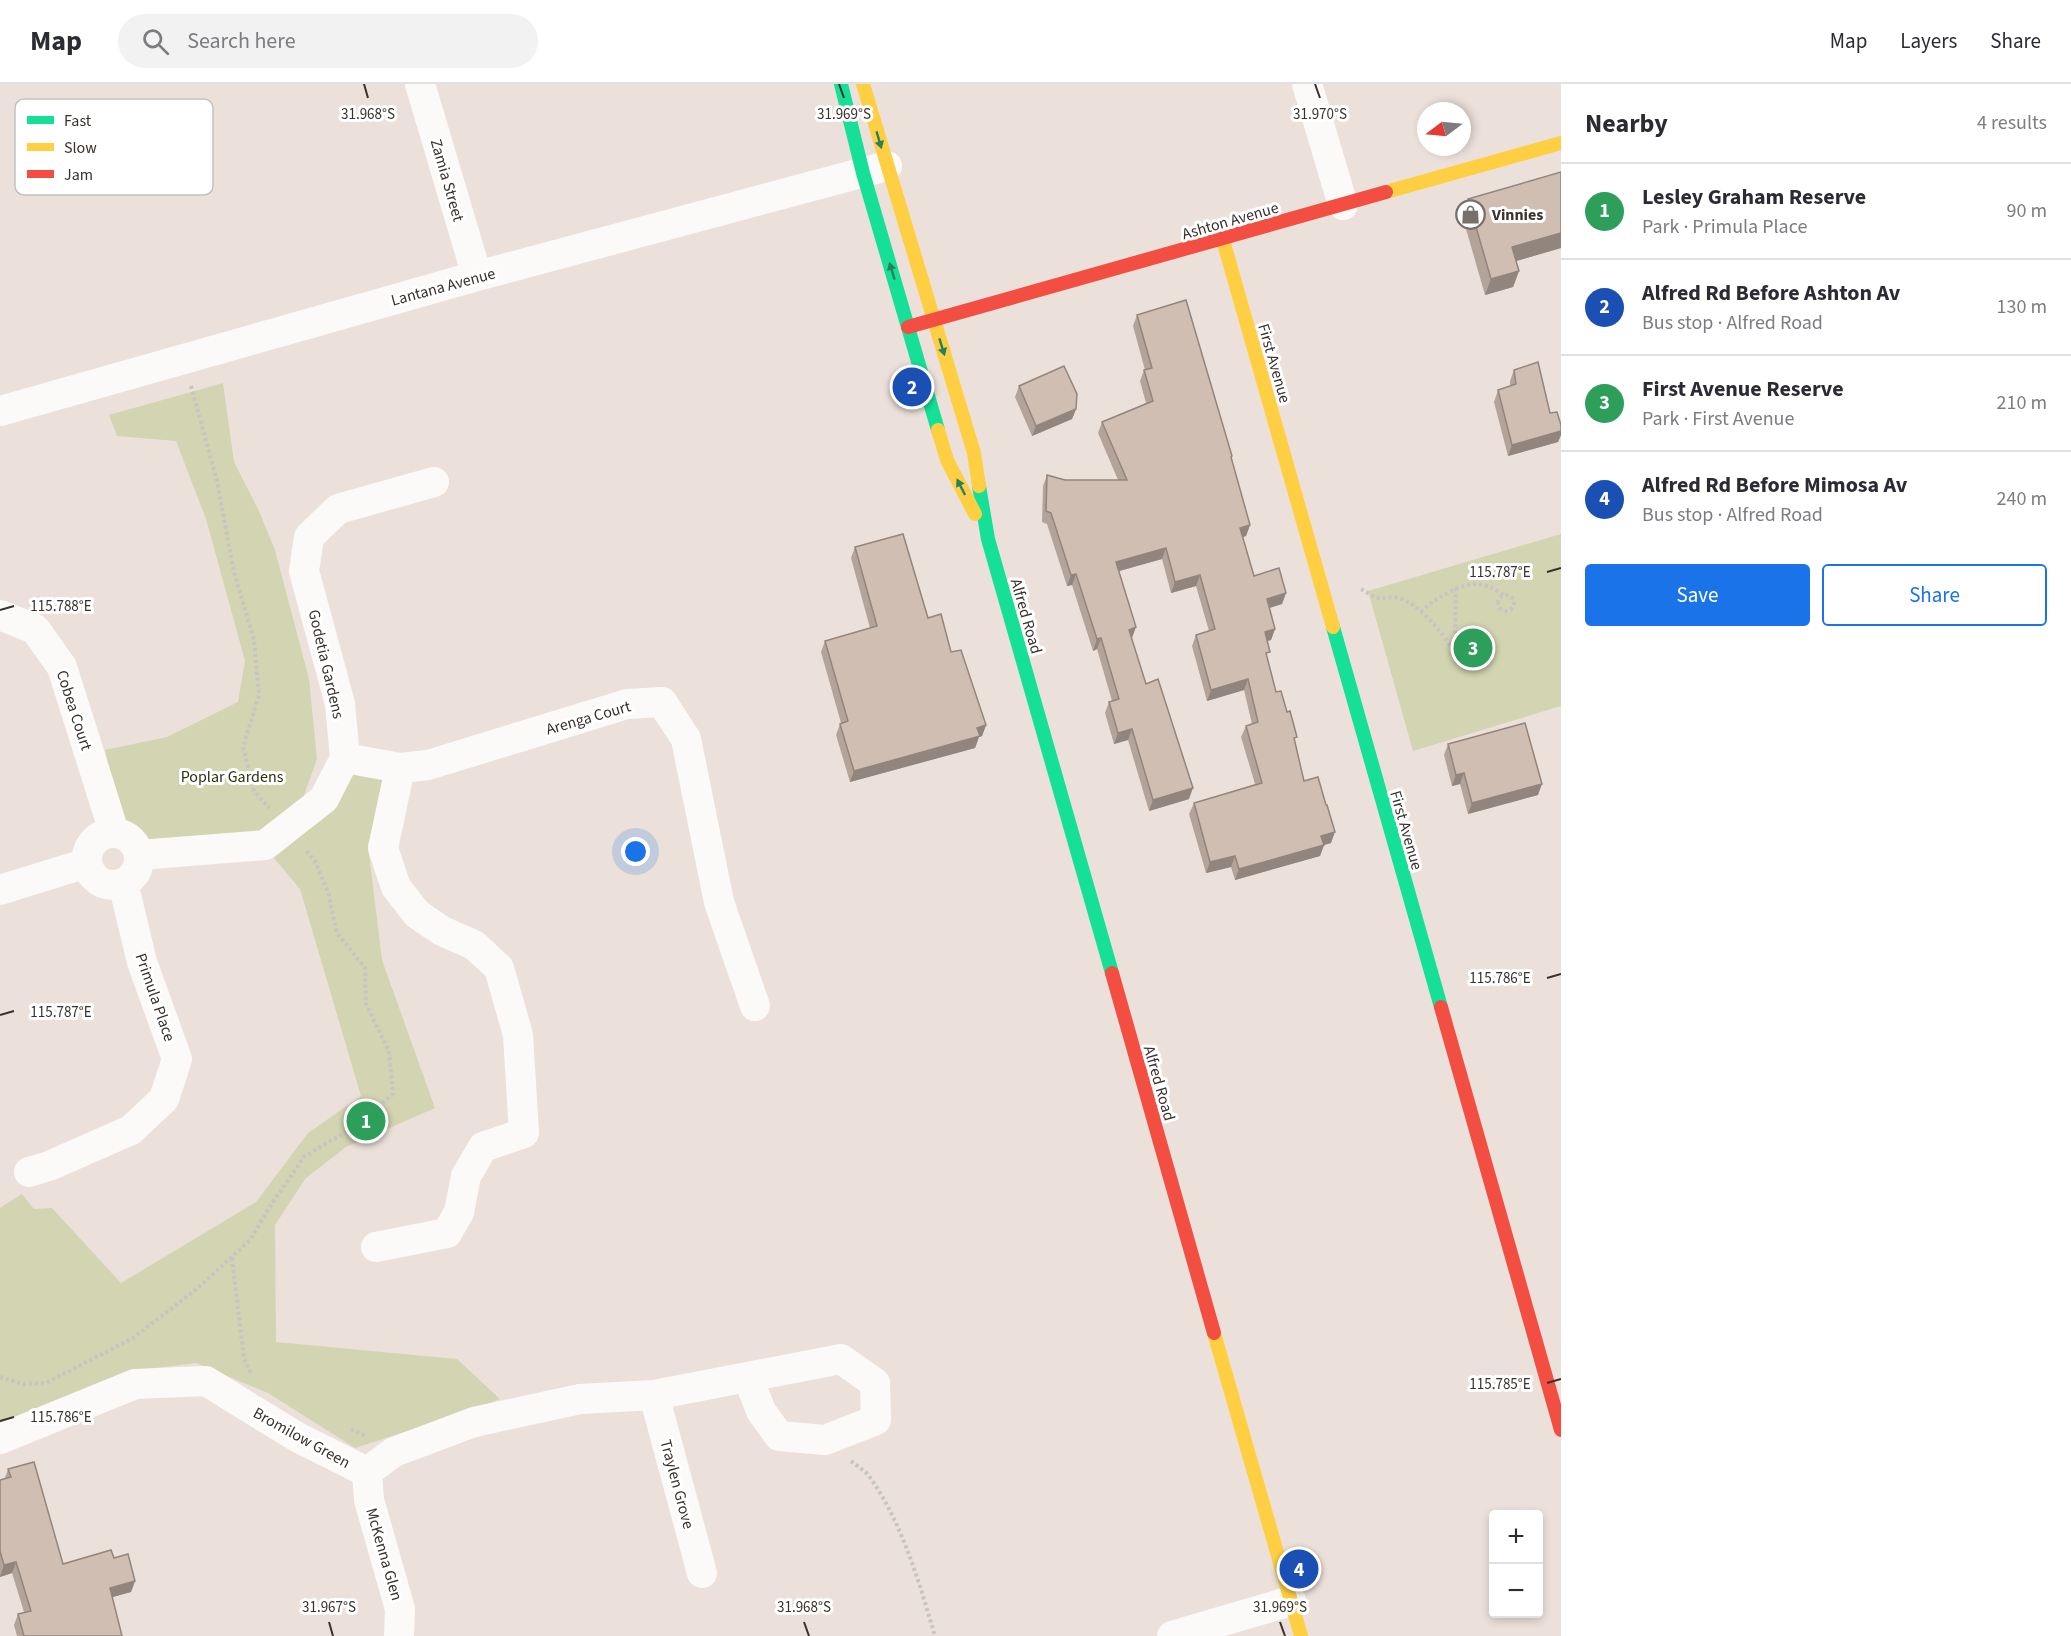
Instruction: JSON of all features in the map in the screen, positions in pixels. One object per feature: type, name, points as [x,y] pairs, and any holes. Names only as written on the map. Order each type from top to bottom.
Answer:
[{"type":"main road","name":"Alfred Road","points":[[841,84],[934,321],[974,453],[987,539],[1301,1636]]},
{"type":"main road","name":"Alfred Road","points":[[863,84],[875,169],[908,327],[947,460],[987,539]]},
{"type":"main road","name":"Ashton Avenue","points":[[908,327],[1561,143]]},
{"type":"main road","name":"First Avenue","points":[[1223,240],[1561,1430]]},
{"type":"street","name":"Zamia Street","points":[[420,84],[477,276]]},
{"type":"street","points":[[1308,84],[1343,205]]},
{"type":"street","name":"Lantana Avenue","points":[[0,411],[477,276],[875,169]]},
{"type":"street","name":"Godetia Gardens","points":[[345,758],[340,704],[304,571],[309,537],[338,509],[434,482]]},
{"type":"street","name":"Cobea Court","points":[[0,615],[35,629],[62,667],[114,832]]},
{"type":"street","name":"Arenga Court","points":[[345,758],[400,768],[428,765],[627,704],[662,702],[686,739],[719,902],[755,1006]]},
{"type":"street","points":[[139,855],[265,845],[324,799],[345,758]]},
{"type":"street","points":[[376,1247],[447,1233],[459,1212],[466,1176],[483,1147],[524,1133],[518,1035],[499,968],[474,945],[442,931],[417,914],[396,887],[383,848],[400,768]]},
{"type":"street","points":[[114,832],[131,839],[139,855],[135,873],[123,883],[105,884],[91,873],[87,863],[90,846],[96,838],[114,832]]},
{"type":"street","points":[[0,890],[87,863]]},
{"type":"street","name":"Primula Place","points":[[29,1172],[49,1166],[132,1130],[164,1099],[177,1059],[142,962],[123,883]]},
{"type":"street","name":"Bromilow Green","points":[[0,1439],[135,1384],[206,1381],[297,1437],[367,1472],[394,1452],[484,1420],[580,1399],[654,1395],[841,1359],[875,1383],[876,1420],[825,1440],[779,1436],[761,1411],[748,1377]]},
{"type":"street","name":"Traylen Grove","points":[[654,1395],[702,1573]]},
{"type":"street","name":"McKenna Glen","points":[[367,1472],[369,1500],[400,1609],[399,1636]]},
{"type":"street","points":[[1172,1636],[1291,1601]]},
{"type":"path","points":[[0,1377],[22,1384],[46,1383],[133,1338],[198,1288],[250,1240],[304,1157],[350,1129],[393,1094],[389,1051],[366,1004],[365,968],[337,933],[328,892],[315,861],[254,791],[243,747],[259,695],[254,640],[234,572],[217,481],[184,358]]},
{"type":"path","points":[[1421,612],[1430,602],[1456,588],[1474,583],[1494,588],[1504,596],[1511,596],[1514,601],[1510,609],[1505,610],[1499,606],[1499,601],[1504,596]]},
{"type":"path","points":[[1361,589],[1379,598],[1394,597],[1407,602],[1421,612],[1446,638],[1451,647],[1457,646],[1456,588]]},
{"type":"path","points":[[232,1257],[244,1359],[252,1376]]},
{"type":"path","points":[[345,1428],[356,1431],[394,1452]]},
{"type":"path","points":[[825,1440],[867,1475],[894,1519],[923,1595],[935,1636]]},
{"type":"green space","name":"Poplar Gardens","points":[[223,383],[234,462],[259,511],[275,550],[309,679],[317,759],[302,801],[260,836],[152,855],[121,823],[105,750],[167,737],[238,702],[245,661],[206,519],[176,441],[117,436],[109,415]]},
{"type":"green space","points":[[1561,534],[1561,706],[1413,751],[1368,591]]},
{"type":"green space","points":[[349,771],[386,778],[368,845],[382,960],[435,1108],[346,1147],[306,1178],[275,1225],[276,1342],[457,1359],[500,1399],[355,1448],[268,1393],[196,1363],[140,1370],[0,1425],[0,1208],[22,1194],[34,1209],[52,1208],[121,1283],[256,1202],[308,1133],[361,1096],[300,889],[274,858],[328,813]]},
{"type":"building","points":[[1561,172],[1561,233],[1512,247],[1519,271],[1491,279],[1468,199]]},
{"type":"building","points":[[1186,300],[1250,525],[1240,528],[1254,576],[1279,568],[1286,593],[1267,599],[1275,629],[1265,632],[1270,652],[1266,653],[1276,692],[1281,691],[1287,712],[1290,711],[1304,781],[1318,777],[1335,832],[1321,836],[1324,845],[1239,869],[1235,856],[1210,862],[1194,803],[1262,783],[1246,726],[1258,722],[1248,679],[1211,690],[1196,635],[1215,629],[1200,575],[1175,582],[1166,548],[1116,562],[1136,627],[1129,630],[1146,684],[1158,679],[1193,788],[1153,800],[1132,729],[1118,733],[1109,702],[1119,699],[1101,638],[1097,639],[1076,574],[1071,575],[1051,513],[1046,511],[1047,475],[1065,480],[1127,480],[1102,422],[1153,401],[1144,370],[1152,368],[1137,315]]},
{"type":"building","points":[[1538,362],[1550,413],[1557,412],[1561,431],[1512,445],[1498,390],[1516,384],[1514,370]]},
{"type":"building","points":[[1064,366],[1077,394],[1076,409],[1036,426],[1019,386]]},
{"type":"building","points":[[903,534],[928,618],[941,614],[951,652],[961,650],[986,725],[977,728],[980,736],[854,771],[840,724],[848,721],[825,641],[877,626],[855,547]]},
{"type":"building","points":[[1525,723],[1542,784],[1472,803],[1464,773],[1456,775],[1448,744]]},
{"type":"building","points":[[34,1462],[63,1564],[111,1550],[114,1558],[128,1554],[135,1581],[110,1588],[122,1636],[24,1636],[18,1614],[31,1611],[16,1562],[4,1565],[0,1551],[0,1480],[11,1477],[8,1469]]},
{"type":"traffic: fast","points":[[841,84],[863,173],[938,430]]},
{"type":"traffic: fast","points":[[979,486],[988,539],[1112,973]]},
{"type":"traffic: fast","points":[[1333,627],[1441,1007]]},
{"type":"traffic: slow","points":[[863,84],[974,453],[979,486]]},
{"type":"traffic: slow","points":[[1386,192],[1561,143]]},
{"type":"traffic: slow","points":[[1223,240],[1333,627]]},
{"type":"traffic: slow","points":[[938,430],[947,460],[975,514]]},
{"type":"traffic: slow","points":[[1214,1333],[1301,1636]]},
{"type":"traffic: jam","points":[[908,327],[1386,192]]},
{"type":"traffic: jam","points":[[1112,973],[1214,1333]]},
{"type":"traffic: jam","points":[[1441,1007],[1561,1430]]},
{"type":"place","name":"Vinnies","points":[[1471,214]]},
{"type":"place","name":"Alfred Rd Before Ashton Av","points":[[912,387]]},
{"type":"place","name":"First Avenue Reserve","points":[[1473,648]]},
{"type":"place","name":"Lesley Graham Reserve","points":[[366,1121]]},
{"type":"place","name":"Alfred Rd Before Mimosa Av","points":[[1299,1569]]}]
